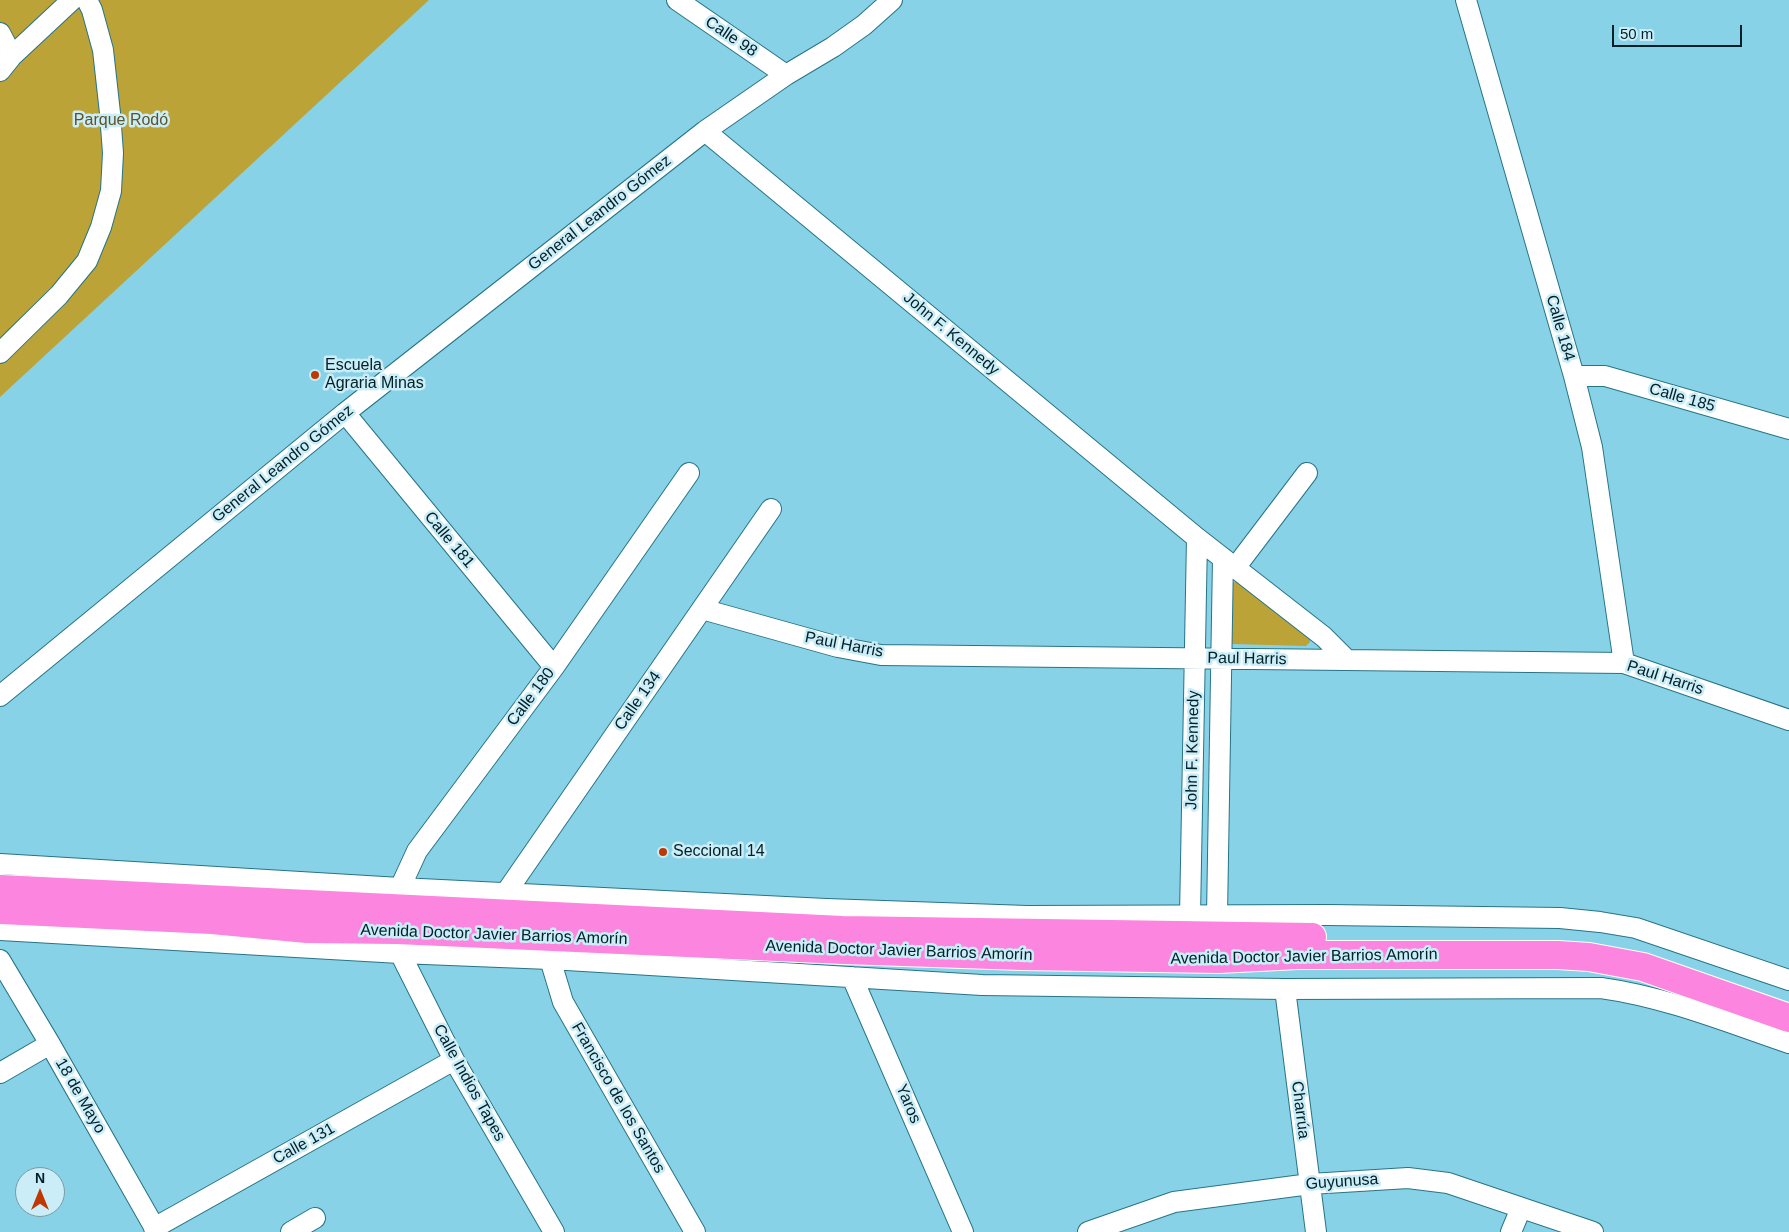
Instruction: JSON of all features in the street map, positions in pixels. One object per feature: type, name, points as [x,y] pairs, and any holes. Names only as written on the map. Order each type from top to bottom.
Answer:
[{"type":"highway","name":"Avenida Doctor Javier Barrios Amorín","points":[[0,889],[398,920],[842,930],[1203,931],[1556,938],[1630,947],[1683,962],[1789,1001]]},
{"type":"highway","name":"Avenida Doctor Javier Barrios Amorín","points":[[0,910],[212,920],[307,929],[398,920]]},
{"type":"highway","name":"Avenida Doctor Javier Barrios Amorín","points":[[1203,931],[1298,955],[1558,955],[1590,957],[1643,967],[1789,1018]]},
{"type":"street","points":[[6,64],[72,0]]},
{"type":"street","points":[[0,353],[59,295],[87,261],[102,227],[112,191],[112,143],[103,50],[92,10],[87,0]]},
{"type":"street","name":"Calle 98","points":[[676,0],[786,75]]},
{"type":"street","name":"General Leandro Gómez","points":[[0,696],[345,413],[705,131],[786,75],[833,47],[864,25],[892,0]]},
{"type":"street","name":"Calle 184","points":[[1466,0],[1574,376],[1592,447],[1624,663]]},
{"type":"street","points":[[0,33],[6,64]]},
{"type":"street","name":"John F. Kennedy","points":[[705,131],[1197,538],[1324,637],[1347,660]]},
{"type":"street","name":"Calle 185","points":[[1574,376],[1605,376],[1789,429]]},
{"type":"street","name":"Calle 181","points":[[345,413],[554,667]]},
{"type":"street","points":[[1229,563],[1307,473]]},
{"type":"street","name":"Calle 180","points":[[398,920],[417,851],[554,667],[689,474]]},
{"type":"street","name":"Calle 134","points":[[505,894],[771,509]]},
{"type":"street","name":"John F. Kennedy","points":[[1197,538],[1195,658],[1203,931]]},
{"type":"street","name":"John F. Kennedy","points":[[1203,931],[1229,563]]},
{"type":"street","name":"Paul Harris","points":[[702,609],[838,647],[881,655],[1624,663],[1789,720]]},
{"type":"street","name":"Avenida Doctor Javier Barrios Amorín","points":[[0,864],[398,920],[550,959],[852,976],[982,986],[1285,989],[1601,988],[1633,992],[1657,999],[1789,1043]]},
{"type":"street","name":"Avenida Doctor Javier Barrios Amorín","points":[[0,930],[398,920],[505,894],[1027,916],[1203,931],[1560,918],[1600,922],[1652,933],[1789,980]]},
{"type":"street","name":"Calle Indios Tapes","points":[[398,920],[454,1060],[554,1232]]},
{"type":"street","name":"Francisco de los Santos","points":[[550,959],[563,1002],[695,1232]]},
{"type":"street","name":"18 de Mayo","points":[[0,960],[156,1230]]},
{"type":"street","name":"Yaros","points":[[852,976],[963,1232]]},
{"type":"street","name":"Charrúa","points":[[1285,989],[1316,1232]]},
{"type":"street","points":[[0,1073],[50,1044]]},
{"type":"street","name":"Calle 131","points":[[156,1230],[454,1060]]},
{"type":"street","name":"Guyunusa","points":[[1088,1232],[1174,1202],[1310,1184],[1408,1178],[1448,1183],[1593,1232]]},
{"type":"street","points":[[1511,1232],[1521,1208]]},
{"type":"street","points":[[291,1232],[315,1218]]},
{"type":"green space","name":"Parque Rodó","points":[[0,0],[429,0],[0,397]]},
{"type":"green space","points":[[1235,582],[1244,582],[1310,634],[1310,642],[1306,646],[1232,644],[1227,638],[1229,586]]},
{"type":"place","name":"Escuela Agraria Minas","points":[[315,375]]},
{"type":"place","name":"Seccional 14","points":[[663,852]]}]
